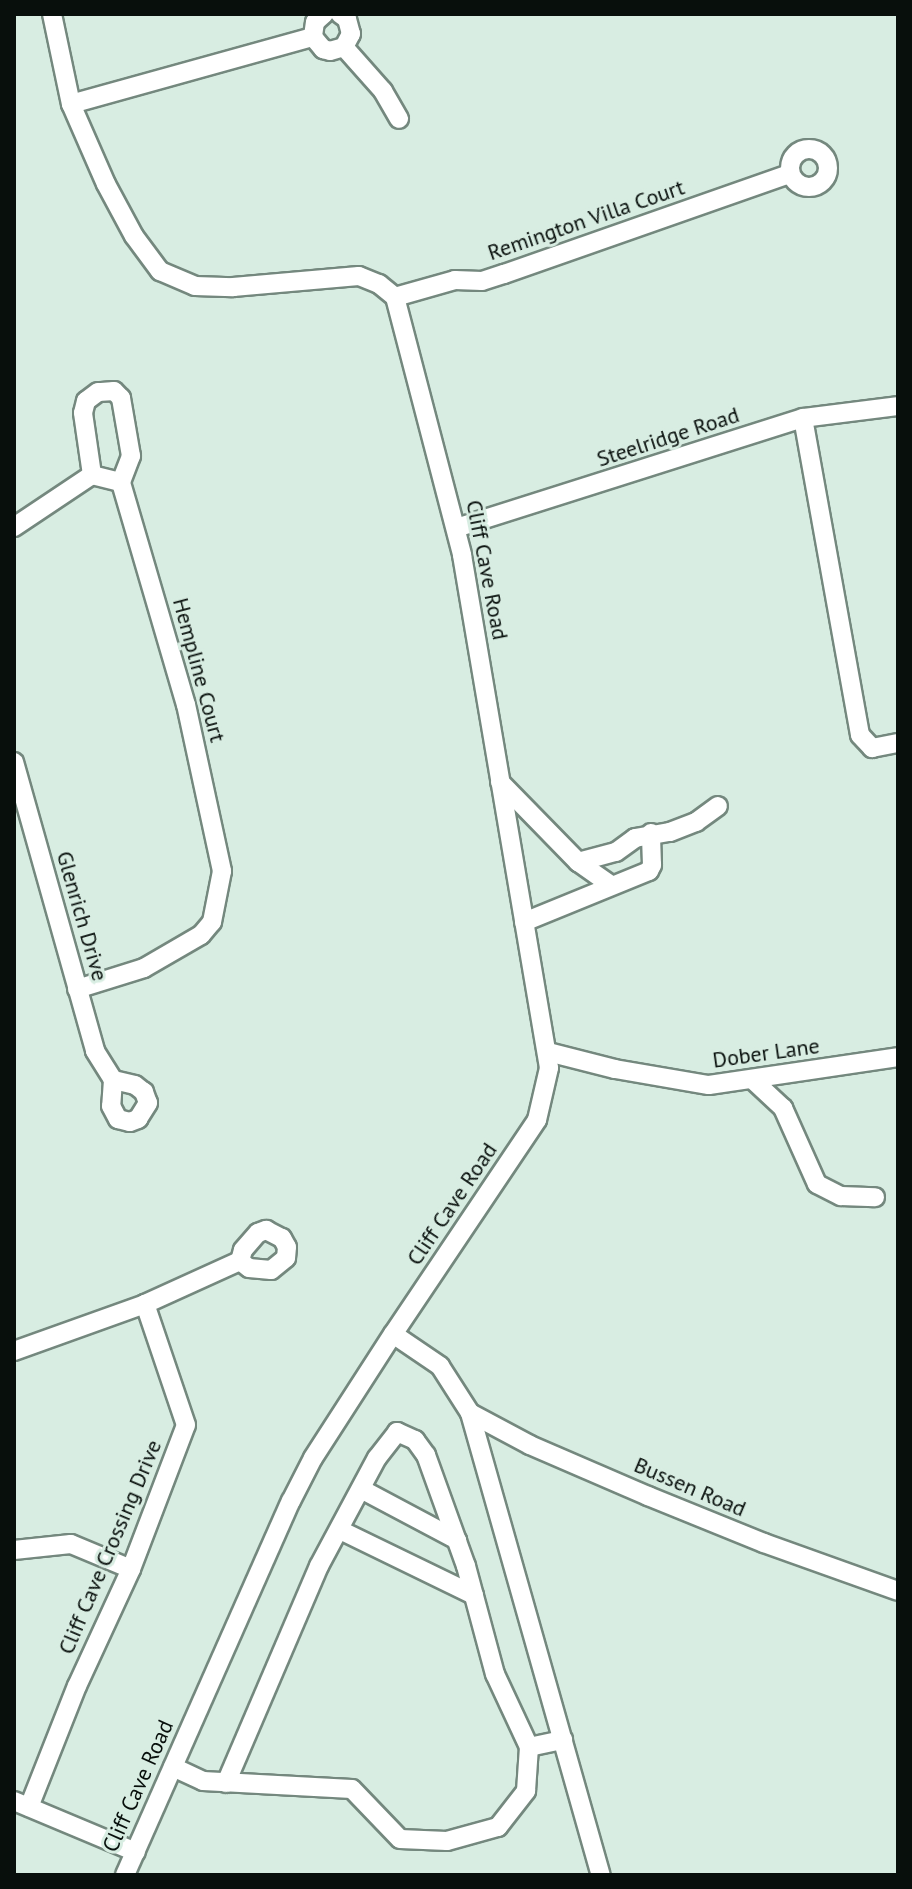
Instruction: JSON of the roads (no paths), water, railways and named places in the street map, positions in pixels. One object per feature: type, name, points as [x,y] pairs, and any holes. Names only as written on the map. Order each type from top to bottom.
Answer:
[{"type":"street","points":[[52,14],[71,104],[106,184],[134,236],[160,271],[195,286],[208,287],[359,276],[379,284],[395,297]]},
{"type":"street","points":[[324,14],[315,22],[313,37],[323,49],[337,50],[344,47],[351,34],[351,26],[340,14]]},
{"type":"street","points":[[71,104],[313,37]]},
{"type":"street","points":[[344,47],[383,91],[399,119]]},
{"type":"street","name":"Remington Villa Court","points":[[395,297],[455,280],[482,281],[790,174]]},
{"type":"street","name":"Cliff Cave Road","points":[[125,1875],[313,1458],[537,1120],[548,1084],[548,1052],[456,528],[395,297]]},
{"type":"street","name":"Hempline Court","points":[[77,989],[144,968],[201,935],[212,922],[222,871],[186,705],[121,482],[131,456],[121,398],[114,391],[98,392],[86,401],[83,413],[92,475]]},
{"type":"street","name":"Steelridge Road","points":[[456,528],[803,418],[898,406]]},
{"type":"street","points":[[803,418],[860,735],[872,748],[898,743]]},
{"type":"street","points":[[14,527],[92,475],[121,482]]},
{"type":"street","name":"Glenrich Drive","points":[[14,762],[95,1051],[113,1080]]},
{"type":"street","points":[[500,782],[578,862],[610,884]]},
{"type":"street","points":[[578,862],[616,852],[635,838],[670,832],[696,822],[718,806]]},
{"type":"street","points":[[524,922],[554,913],[610,884],[649,871],[652,865],[651,833]]},
{"type":"street","name":"Dober Lane","points":[[548,1052],[691,1085],[754,1081],[898,1057]]},
{"type":"street","points":[[754,1081],[783,1108],[817,1184],[841,1196],[875,1197]]},
{"type":"street","points":[[14,1351],[145,1304],[240,1261]]},
{"type":"street","name":"Cliff Cave Crossing Drive","points":[[22,1804],[131,1569],[186,1425],[145,1304]]},
{"type":"street","points":[[393,1334],[440,1366],[470,1413],[601,1875]]},
{"type":"street","name":"Bussen Road","points":[[470,1413],[530,1445],[648,1496],[764,1543],[898,1591]]},
{"type":"street","points":[[173,1767],[203,1781],[226,1783],[352,1789],[400,1839],[447,1841],[498,1827],[526,1791],[529,1747],[495,1674],[457,1540],[426,1455],[415,1440],[397,1432],[392,1434],[361,1489],[319,1566],[226,1783]]},
{"type":"street","points":[[361,1489],[457,1540]]},
{"type":"street","points":[[340,1530],[474,1595]]},
{"type":"street","points":[[14,1550],[71,1544],[131,1569]]},
{"type":"street","points":[[529,1747],[563,1740]]},
{"type":"street","points":[[22,1804],[136,1852]]}]
